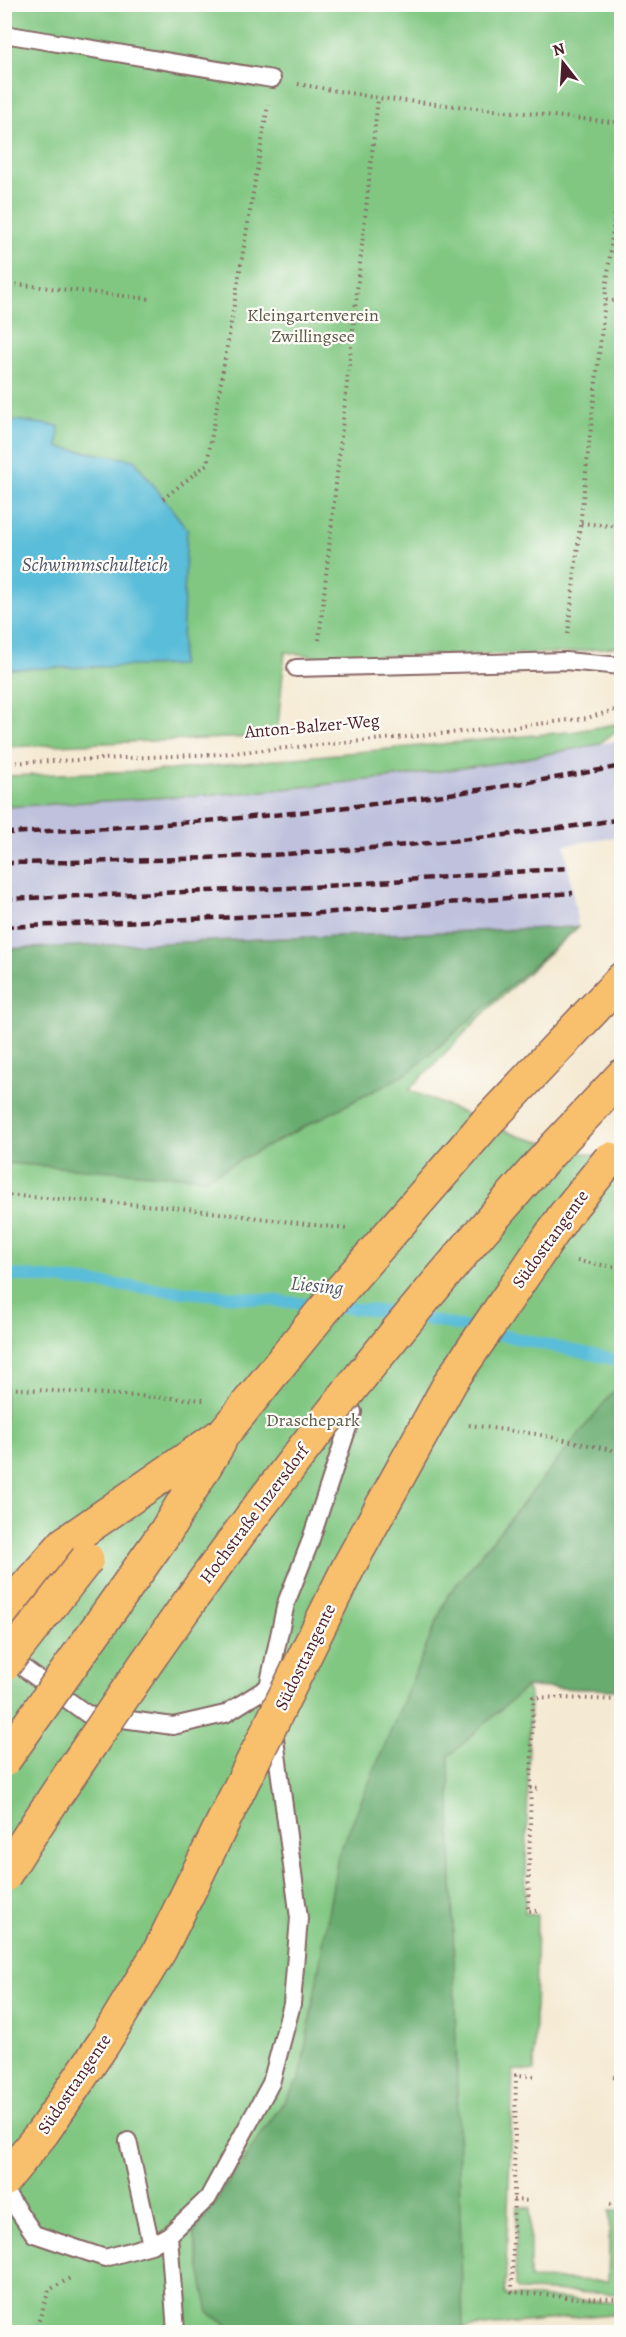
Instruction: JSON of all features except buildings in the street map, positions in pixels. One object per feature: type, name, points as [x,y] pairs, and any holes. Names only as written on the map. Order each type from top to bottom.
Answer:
[{"type":"highway","points":[[4,1665],[87,1559],[224,1433],[329,1303],[486,1123],[621,980]]},
{"type":"highway","name":"Hochstraße Inzersdorf","points":[[4,1876],[27,1838],[172,1624],[284,1470],[460,1252],[621,1076]]},
{"type":"highway","name":"Südosttangente","points":[[4,2180],[43,2132],[103,2044],[160,1950],[349,1566],[451,1381],[564,1216],[616,1152]]},
{"type":"highway","points":[[4,1612],[64,1544],[224,1433]]},
{"type":"highway","points":[[4,1760],[166,1532],[224,1433]]},
{"type":"lane","points":[[4,34],[272,79]]},
{"type":"lane","points":[[296,668],[565,661],[621,666]]},
{"type":"lane","points":[[4,2190],[34,2234],[105,2258],[151,2245],[169,2235],[208,2198],[271,2083],[292,2004],[299,1918],[268,1687],[286,1604],[309,1545],[353,1412]]},
{"type":"lane","points":[[4,1654],[87,1714],[173,1726],[225,1714],[268,1687]]},
{"type":"lane","points":[[128,2141],[151,2245]]},
{"type":"lane","points":[[169,2235],[176,2332]]},
{"type":"path","points":[[163,499],[207,464],[272,79],[378,98],[621,123]]},
{"type":"path","points":[[316,668],[378,98]]},
{"type":"path","points":[[565,661],[621,147]]},
{"type":"path","points":[[4,284],[152,299]]},
{"type":"path","points":[[606,300],[621,302]]},
{"type":"path","points":[[581,523],[621,527]]},
{"type":"path","name":"Anton-Balzer-Weg","points":[[4,763],[232,753],[505,728],[587,718],[621,708]]},
{"type":"path","points":[[4,1195],[171,1207],[350,1229]]},
{"type":"path","points":[[568,1260],[621,1268]]},
{"type":"path","points":[[4,1388],[210,1400]]},
{"type":"path","points":[[467,1425],[536,1434],[621,1452]]},
{"type":"path","points":[[537,1911],[528,1911],[532,1697],[621,1700]]},
{"type":"path","points":[[530,1788],[540,1789]]},
{"type":"path","points":[[534,2076],[516,2075],[512,2292],[576,2298],[621,2299]]},
{"type":"path","points":[[613,2077],[621,2078]]},
{"type":"path","points":[[513,2200],[531,2201]]},
{"type":"path","points":[[610,2204],[621,2205]]},
{"type":"path","points":[[34,2332],[49,2290],[105,2258]]},
{"type":"shaded area","points":[[621,740],[621,836],[565,845],[578,927],[5,949],[4,807],[255,792],[512,761]]},
{"type":"green space","name":"Kleingartenverein Zwillingsee","points":[[4,5],[621,5],[621,646],[566,653],[318,657],[285,652],[277,736],[5,747]]},
{"type":"green space","points":[[621,723],[621,727],[599,744],[512,761],[405,776],[255,792],[5,807],[5,776],[170,770],[577,731]]},
{"type":"green space","name":"Draschepark","points":[[578,927],[486,1011],[409,1090],[518,1136],[621,1162],[621,1690],[526,1687],[530,1696],[525,1913],[537,1915],[534,2071],[513,2070],[505,2295],[621,2303],[621,2313],[421,2332],[5,2332],[5,949]]},
{"type":"green space","points":[[578,927],[408,1073],[206,1178],[5,1163],[5,949]]},
{"type":"green space","points":[[621,1382],[621,1690],[526,1687],[449,1756],[463,2329],[421,2332],[238,2332],[209,2313],[193,2234],[300,2078],[338,1856],[448,1595]]},
{"type":"green space","points":[[517,2207],[530,2208],[530,2279],[608,2281],[610,2211],[621,2211],[621,2294],[519,2290],[515,2286]]},
{"type":"water","name":"Schwimmschulteich","points":[[5,419],[59,426],[58,447],[134,460],[187,529],[181,665],[5,669]]},
{"type":"waterway","name":"Liesing","points":[[4,1274],[398,1313],[622,1361]]},
{"type":"railway","points":[[4,833],[159,824],[314,811],[468,791],[622,766]]},
{"type":"railway","points":[[4,863],[159,860],[314,852],[468,839],[622,819]]},
{"type":"railway","points":[[4,899],[312,887],[568,868]]},
{"type":"railway","points":[[4,927],[308,914],[573,893]]}]
